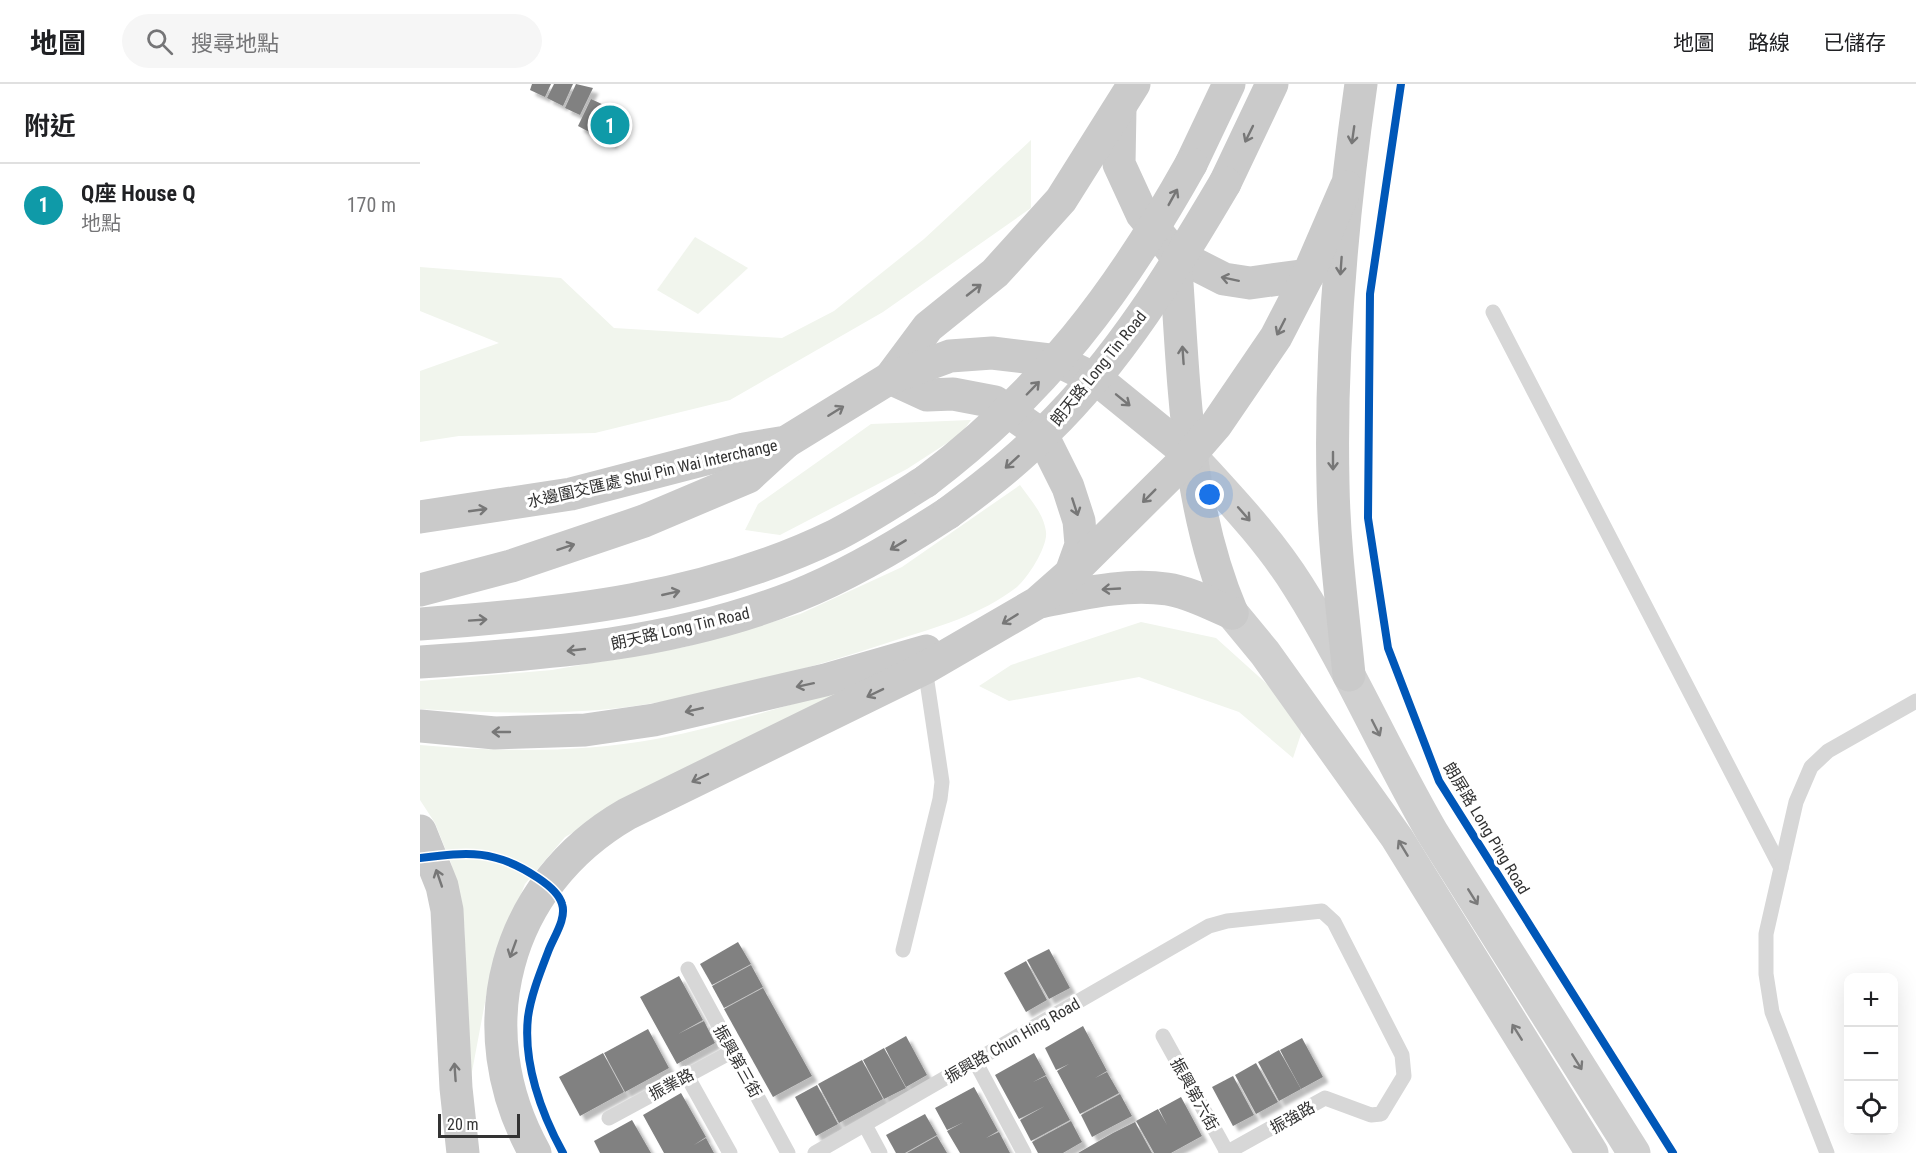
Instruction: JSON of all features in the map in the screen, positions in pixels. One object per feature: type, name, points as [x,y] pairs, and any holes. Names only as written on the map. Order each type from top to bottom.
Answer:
[{"type":"main road","points":[[420,624],[601,607],[723,579],[781,559],[836,535],[926,481],[969,448],[1055,365],[1098,312],[1132,264],[1191,164],[1229,84]]},
{"type":"main road","name":"朗天路 Long Tin Road","points":[[420,662],[595,648],[651,638],[735,617],[796,596],[839,577],[880,556],[948,513],[994,478],[1046,432],[1128,337],[1166,282],[1225,183],[1272,84]]},
{"type":"main road","points":[[1361,84],[1346,187],[1336,336],[1333,486],[1349,675],[1402,781],[1432,832],[1634,1153]]},
{"type":"main road","points":[[1127,96],[1119,164],[1142,214],[1175,254],[1224,279],[1250,282],[1308,275]]},
{"type":"main road","points":[[1071,573],[1081,545],[1079,521],[1068,487],[1042,435],[995,402],[953,394],[927,396],[890,378],[928,327],[995,273],[1061,200],[1127,96]]},
{"type":"main road","points":[[535,1153],[511,1100],[500,1042],[503,985],[509,959],[538,896],[562,864],[602,828],[925,668],[1037,603],[1071,573],[1190,455],[1216,425],[1276,338],[1308,275],[1346,187]]},
{"type":"main road","points":[[1175,254],[1190,455],[1207,545],[1232,613],[1265,653],[1397,838],[1592,1153]]},
{"type":"main road","name":"水邊圍交匯處 Shui Pin Wai Interchange","points":[[420,517],[571,494],[744,449],[786,442],[890,378],[950,356],[993,353],[1058,361],[1099,381],[1190,455],[1249,519],[1298,585],[1349,675]]},
{"type":"main road","points":[[420,590],[511,566],[644,521],[748,477],[786,442]]},
{"type":"main road","points":[[1037,603],[1101,589],[1144,587],[1169,589],[1232,613]]},
{"type":"main road","points":[[420,726],[507,732],[585,730],[654,720],[825,680],[983,636]]},
{"type":"main road","points":[[420,831],[442,886],[447,910],[455,1078],[463,1153]]},
{"type":"lane","points":[[1493,312],[1781,868]]},
{"type":"lane","points":[[903,950],[942,782],[925,668]]},
{"type":"lane","points":[[1827,1153],[1772,1012],[1766,974],[1766,934],[1796,802],[1811,767],[1828,751],[1916,700]]},
{"type":"lane","name":"振興路 Chun Hing Road","points":[[815,1153],[1209,926],[1227,921],[1322,911],[1334,922],[1402,1055],[1404,1076],[1398,1091],[1381,1114],[1371,1115],[1325,1098]]},
{"type":"lane","name":"振興第三街","points":[[688,969],[789,1153]]},
{"type":"lane","name":"振興第六街","points":[[1163,1036],[1227,1153]]},
{"type":"lane","name":"振業路","points":[[609,1118],[733,1051]]},
{"type":"lane","points":[[975,1061],[1024,1153]]},
{"type":"lane","points":[[687,1076],[730,1153]]},
{"type":"lane","name":"振強路","points":[[1227,1153],[1325,1098]]},
{"type":"lane","points":[[865,1125],[880,1153]]},
{"type":"shaded area","points":[[1031,140],[1031,208],[883,312],[730,400],[595,433],[459,436],[420,442],[420,371],[499,343],[420,311],[420,267],[561,278],[614,328],[782,338],[834,311],[924,239]]},
{"type":"shaded area","points":[[695,237],[748,268],[698,314],[657,290]]},
{"type":"shaded area","points":[[971,420],[961,434],[907,469],[780,535],[745,530],[758,504],[871,424]]},
{"type":"shaded area","points":[[1020,485],[1036,507],[1045,525],[1046,538],[1041,553],[1032,569],[1017,587],[1003,597],[957,620],[792,672],[723,690],[654,703],[620,708],[545,712],[420,709],[420,681],[552,670],[685,647],[800,614],[902,567]]},
{"type":"shaded area","points":[[1141,622],[1216,638],[1306,719],[1293,758],[1239,712],[1139,677],[1009,701],[979,686],[1011,665]]},
{"type":"shaded area","points":[[875,678],[666,780],[565,837],[525,884],[492,965],[471,1077],[464,921],[451,863],[435,823],[420,800],[420,745],[538,750],[627,744],[739,720]]},
{"type":"building","points":[[532,84],[551,84],[545,97],[530,90]]},
{"type":"building","points":[[554,84],[573,84],[563,106],[547,98]]},
{"type":"building","points":[[576,84],[593,88],[580,115],[565,108]]},
{"type":"building","points":[[591,99],[606,106],[593,134],[578,126]]},
{"type":"building","points":[[609,108],[624,115],[611,143],[595,135]]},
{"type":"building","points":[[738,942],[751,964],[712,985],[700,964]]},
{"type":"building","points":[[1049,949],[1070,988],[1049,999],[1027,960]]},
{"type":"building","points":[[1026,961],[1047,1000],[1026,1012],[1004,973]]},
{"type":"building","points":[[751,965],[763,987],[724,1008],[712,986]]},
{"type":"building","points":[[679,976],[703,1020],[678,1034],[704,1021],[715,1043],[677,1064],[640,997]]},
{"type":"building","points":[[763,988],[812,1076],[773,1097],[724,1009]]},
{"type":"building","points":[[1083,1026],[1107,1071],[1095,1078],[1107,1072],[1119,1093],[1080,1114],[1057,1071],[1069,1064],[1056,1070],[1045,1048]]},
{"type":"building","points":[[648,1029],[669,1068],[625,1092],[604,1053]]},
{"type":"building","points":[[906,1036],[927,1075],[906,1087],[885,1048]]},
{"type":"building","points":[[1302,1038],[1323,1077],[1301,1089],[1280,1050]]},
{"type":"building","points":[[884,1048],[906,1088],[884,1099],[863,1060]]},
{"type":"building","points":[[1279,1050],[1301,1089],[1279,1101],[1258,1062]]},
{"type":"building","points":[[603,1053],[624,1092],[580,1116],[559,1077]]},
{"type":"building","points":[[1034,1053],[1046,1075],[1033,1082],[1046,1076],[1070,1120],[1031,1141],[1020,1120],[1045,1106],[1019,1119],[995,1075]]},
{"type":"building","points":[[862,1060],[883,1099],[839,1123],[818,1084]]},
{"type":"building","points":[[1256,1063],[1278,1102],[1256,1114],[1235,1075]]},
{"type":"building","points":[[1233,1076],[1254,1115],[1233,1126],[1212,1087]]},
{"type":"building","points":[[817,1085],[838,1124],[816,1136],[795,1097]]},
{"type":"building","points":[[974,1087],[998,1131],[986,1138],[999,1132],[1010,1153],[960,1153],[947,1131],[964,1122],[947,1130],[935,1108]]},
{"type":"building","points":[[681,1093],[706,1137],[694,1145],[706,1138],[714,1153],[664,1153],[643,1115]]},
{"type":"building","points":[[1120,1094],[1132,1116],[1092,1137],[1081,1115]]},
{"type":"building","points":[[1181,1097],[1202,1136],[1171,1153],[1154,1153],[1136,1121],[1158,1109],[1167,1125],[1159,1109]]},
{"type":"building","points":[[925,1114],[937,1135],[905,1153],[896,1153],[886,1135]]},
{"type":"building","points":[[632,1120],[651,1153],[600,1153],[594,1141]]},
{"type":"building","points":[[1071,1121],[1082,1142],[1063,1153],[1038,1153],[1032,1142]]},
{"type":"building","points":[[1135,1122],[1152,1153],[1078,1153],[1113,1133]]},
{"type":"building","points":[[937,1136],[947,1153],[907,1153]]},
{"type":"cycle path","name":"朗屏路 Long Ping Road","points":[[1401,84],[1370,294],[1368,518],[1388,648],[1439,781],[1673,1153]]},
{"type":"cycle path","points":[[420,858],[468,854],[495,857],[538,878],[552,889],[562,904],[563,916],[534,992],[528,1017],[527,1034],[535,1087],[563,1153]]},
{"type":"place","name":"Q座 House Q","points":[[610,125]]}]
